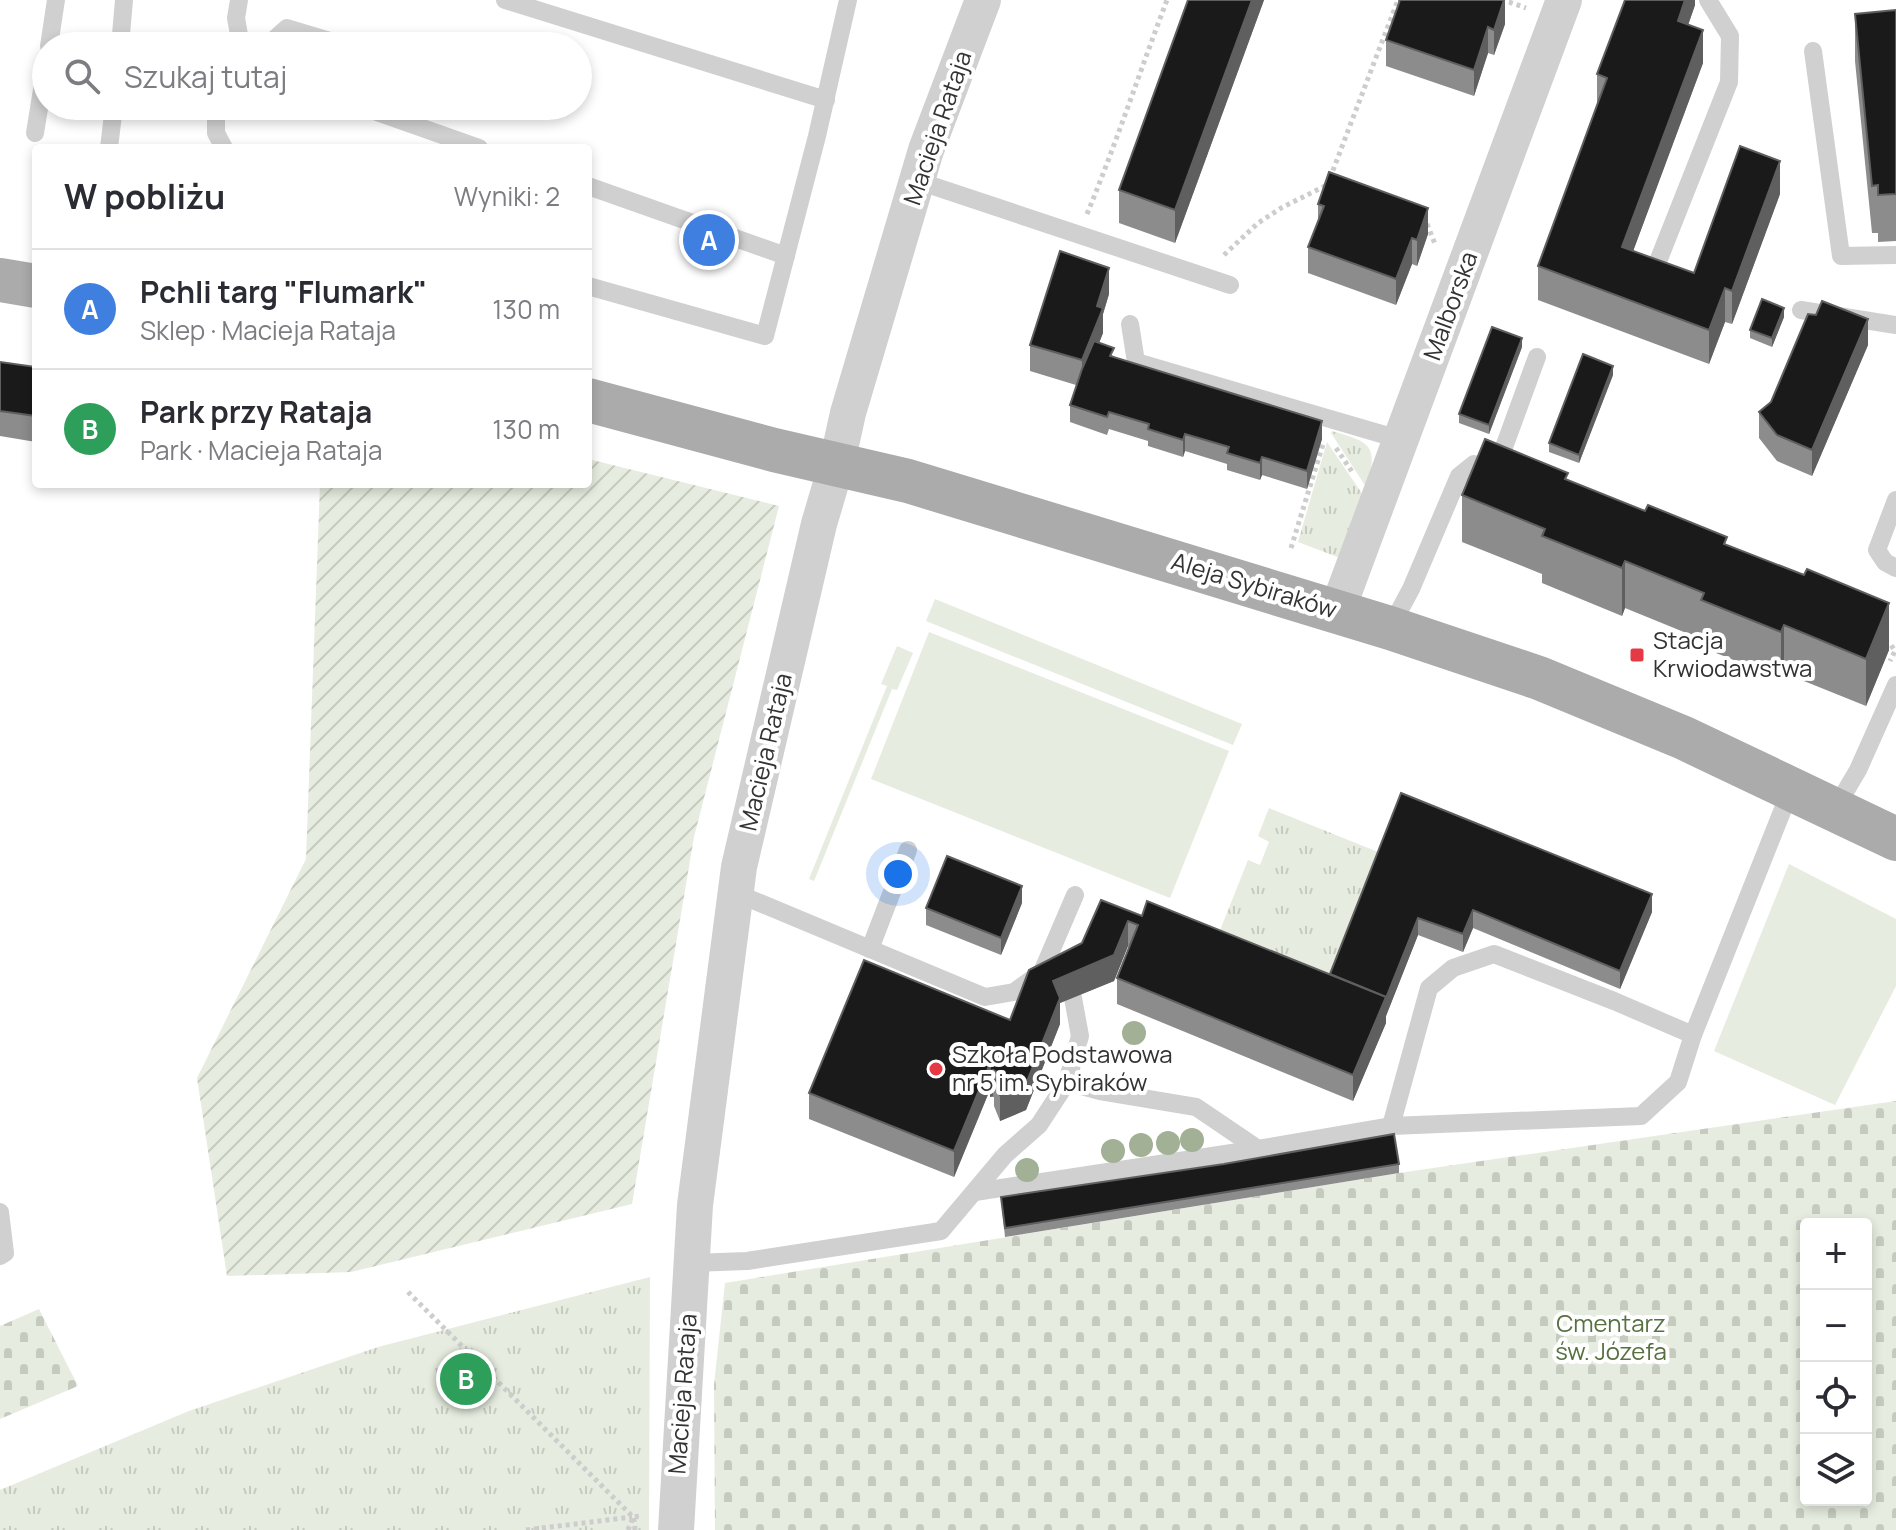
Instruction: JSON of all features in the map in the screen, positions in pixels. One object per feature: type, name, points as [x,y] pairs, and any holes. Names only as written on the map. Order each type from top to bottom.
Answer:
[{"type":"main road","points":[[0,280],[32,285]]},
{"type":"main road","name":"Aleja Sybiraków","points":[[592,401],[928,487],[1337,611],[1539,678],[1684,738],[1896,839]]},
{"type":"street","name":"Macieja Rataja","points":[[676,1520],[695,1205],[739,867],[848,413],[926,150],[983,0]]},
{"type":"street","name":"Malborska","points":[[1337,611],[1564,0]]},
{"type":"lane","points":[[51,32],[56,0]]},
{"type":"lane","points":[[121,32],[124,0]]},
{"type":"lane","points":[[238,32],[236,18],[239,0]]},
{"type":"lane","points":[[505,0],[826,100]]},
{"type":"lane","points":[[592,287],[765,336],[826,100],[848,0]]},
{"type":"lane","points":[[1657,264],[1729,82],[1730,36],[1708,0]]},
{"type":"lane","points":[[1813,51],[1841,256],[1896,255]]},
{"type":"lane","points":[[35,133],[37,120]]},
{"type":"lane","points":[[109,144],[112,120]]},
{"type":"lane","points":[[216,120],[216,133],[222,144]]},
{"type":"lane","points":[[400,120],[468,144]]},
{"type":"lane","points":[[918,181],[1230,285]]},
{"type":"lane","points":[[592,187],[786,256]]},
{"type":"lane","points":[[1801,310],[1896,325]]},
{"type":"lane","points":[[1130,324],[1136,362],[1402,440]]},
{"type":"lane","points":[[1390,628],[1411,589],[1459,476],[1474,464],[1503,471],[1537,357]]},
{"type":"lane","points":[[1896,500],[1877,550],[1885,562],[1896,568]]},
{"type":"lane","points":[[1835,809],[1858,770],[1896,685]]},
{"type":"lane","points":[[975,1192],[1391,1126],[1641,1116],[1678,1082],[1693,1035],[1791,788]]},
{"type":"lane","points":[[870,949],[908,850]]},
{"type":"lane","points":[[736,893],[985,997],[1014,992],[1042,972],[1075,895]]},
{"type":"lane","points":[[1391,1126],[1429,988],[1453,968],[1494,954],[1693,1035]]},
{"type":"lane","points":[[1042,972],[1064,980]]},
{"type":"lane","points":[[692,1263],[747,1261],[941,1231],[1005,1155],[1039,1125],[1067,1082],[1080,1036],[1073,998]]},
{"type":"lane","points":[[1067,1082],[1100,1091],[1196,1107],[1258,1149]]},
{"type":"lane","points":[[0,1212],[5,1253],[0,1256]]},
{"type":"path","points":[[1082,227],[1108,165],[1167,0]]},
{"type":"path","points":[[1220,258],[1258,223],[1328,185],[1398,0]]},
{"type":"path","points":[[1426,222],[1449,280],[1459,285]]},
{"type":"path","points":[[1291,548],[1326,434],[1376,507]]},
{"type":"path","points":[[1877,639],[1891,645],[1895,651],[1889,665]]},
{"type":"path","points":[[408,1292],[633,1517],[635,1530]]},
{"type":"path","points":[[628,1530],[633,1517]]},
{"type":"path","points":[[526,1530],[633,1517],[676,1520]]},
{"type":"green space","points":[[1331,433],[1356,439],[1368,448],[1372,462],[1366,487]]},
{"type":"green space","points":[[1327,442],[1363,495],[1340,558],[1298,542]]},
{"type":"green space","points":[[592,460],[779,506],[694,837],[632,1204],[351,1272],[227,1276],[197,1078],[306,859],[320,488],[592,488]]},
{"type":"green space","points":[[935,599],[1242,724],[1233,745],[926,621]]},
{"type":"green space","points":[[929,632],[1229,751],[1170,898],[871,779]]},
{"type":"green space","points":[[897,646],[913,653],[897,690],[892,689],[814,881],[809,879],[887,686],[881,684]]},
{"type":"green space","points":[[1269,808],[1383,854],[1327,999],[1211,953],[1248,860],[1260,865],[1269,842],[1258,836]]},
{"type":"green space","points":[[1789,864],[1896,919],[1896,986],[1835,1105],[1714,1051]]},
{"type":"green space","name":"Cmentarz św. Józefa","points":[[1896,1101],[1896,1530],[715,1530],[714,1385],[725,1283],[1399,1173]]},
{"type":"green space","points":[[650,1277],[649,1530],[0,1530],[0,1490],[189,1411],[378,1347]]},
{"type":"green space","points":[[39,1309],[78,1386],[0,1419],[0,1326]]},
{"type":"building","points":[[1188,0],[1252,0],[1175,210],[1119,190]]},
{"type":"building","points":[[1400,0],[1504,0],[1494,30],[1488,27],[1474,70],[1386,40]]},
{"type":"building","points":[[1625,0],[1685,0],[1678,21],[1703,30],[1622,247],[1694,273],[1740,146],[1780,161],[1732,291],[1725,288],[1709,330],[1538,266],[1607,78],[1597,74]]},
{"type":"building","points":[[1896,10],[1896,194],[1878,195],[1878,185],[1872,186],[1855,14]]},
{"type":"building","points":[[1329,172],[1428,208],[1417,240],[1412,238],[1396,279],[1308,247],[1324,206],[1318,204]]},
{"type":"building","points":[[1060,251],[1109,268],[1097,306],[1103,308],[1082,360],[1030,345]]},
{"type":"building","points":[[1762,299],[1784,308],[1772,338],[1750,330]]},
{"type":"building","points":[[1822,301],[1868,319],[1812,450],[1777,435],[1759,412],[1771,402],[1808,314],[1816,315]]},
{"type":"building","points":[[1492,327],[1522,338],[1489,425],[1459,414]]},
{"type":"building","points":[[1094,341],[1114,348],[1110,356],[1322,421],[1307,471],[1262,457],[1260,463],[1227,453],[1229,447],[1185,434],[1183,440],[1148,429],[1149,424],[1109,412],[1107,417],[1070,405]]},
{"type":"building","points":[[1583,354],[1613,366],[1579,455],[1549,443]]},
{"type":"building","points":[[0,362],[32,366],[32,415],[0,411]]},
{"type":"building","points":[[1485,439],[1568,473],[1565,479],[1645,511],[1648,505],[1727,537],[1724,544],[1804,575],[1807,569],[1889,603],[1866,659],[1784,625],[1781,632],[1701,600],[1704,593],[1625,561],[1622,568],[1542,536],[1545,529],[1462,495]]},
{"type":"building","points":[[1401,793],[1652,894],[1620,971],[1473,910],[1463,934],[1418,918],[1386,998],[1330,974]]},
{"type":"building","points":[[947,856],[1022,886],[1001,938],[926,908]]},
{"type":"building","name":"Szkoła Podstawowa nr 5 im. Sybiraków","points":[[1101,900],[1142,916],[1147,901],[1386,997],[1353,1075],[1117,978],[1138,925],[1128,921],[1114,955],[1053,981],[1060,998],[1026,1084],[1000,1095],[994,1080],[1001,1074],[990,1071],[989,1066],[954,1151],[809,1093],[864,960],[1010,1020],[1029,970],[1082,943]]},
{"type":"building","points":[[1394,1134],[1399,1164],[1005,1228],[1001,1197],[1224,1164]]},
{"type":"place","name":"Pchli targ \"Flumark\"","points":[[709,240]]},
{"type":"place","name":"Stacja Krwiodawstwa","points":[[1637,655]]},
{"type":"place","name":"Szkoła Podstawowa nr 5 im. Sybiraków","points":[[936,1069]]},
{"type":"place","name":"Park przy Rataja","points":[[466,1379]]}]
